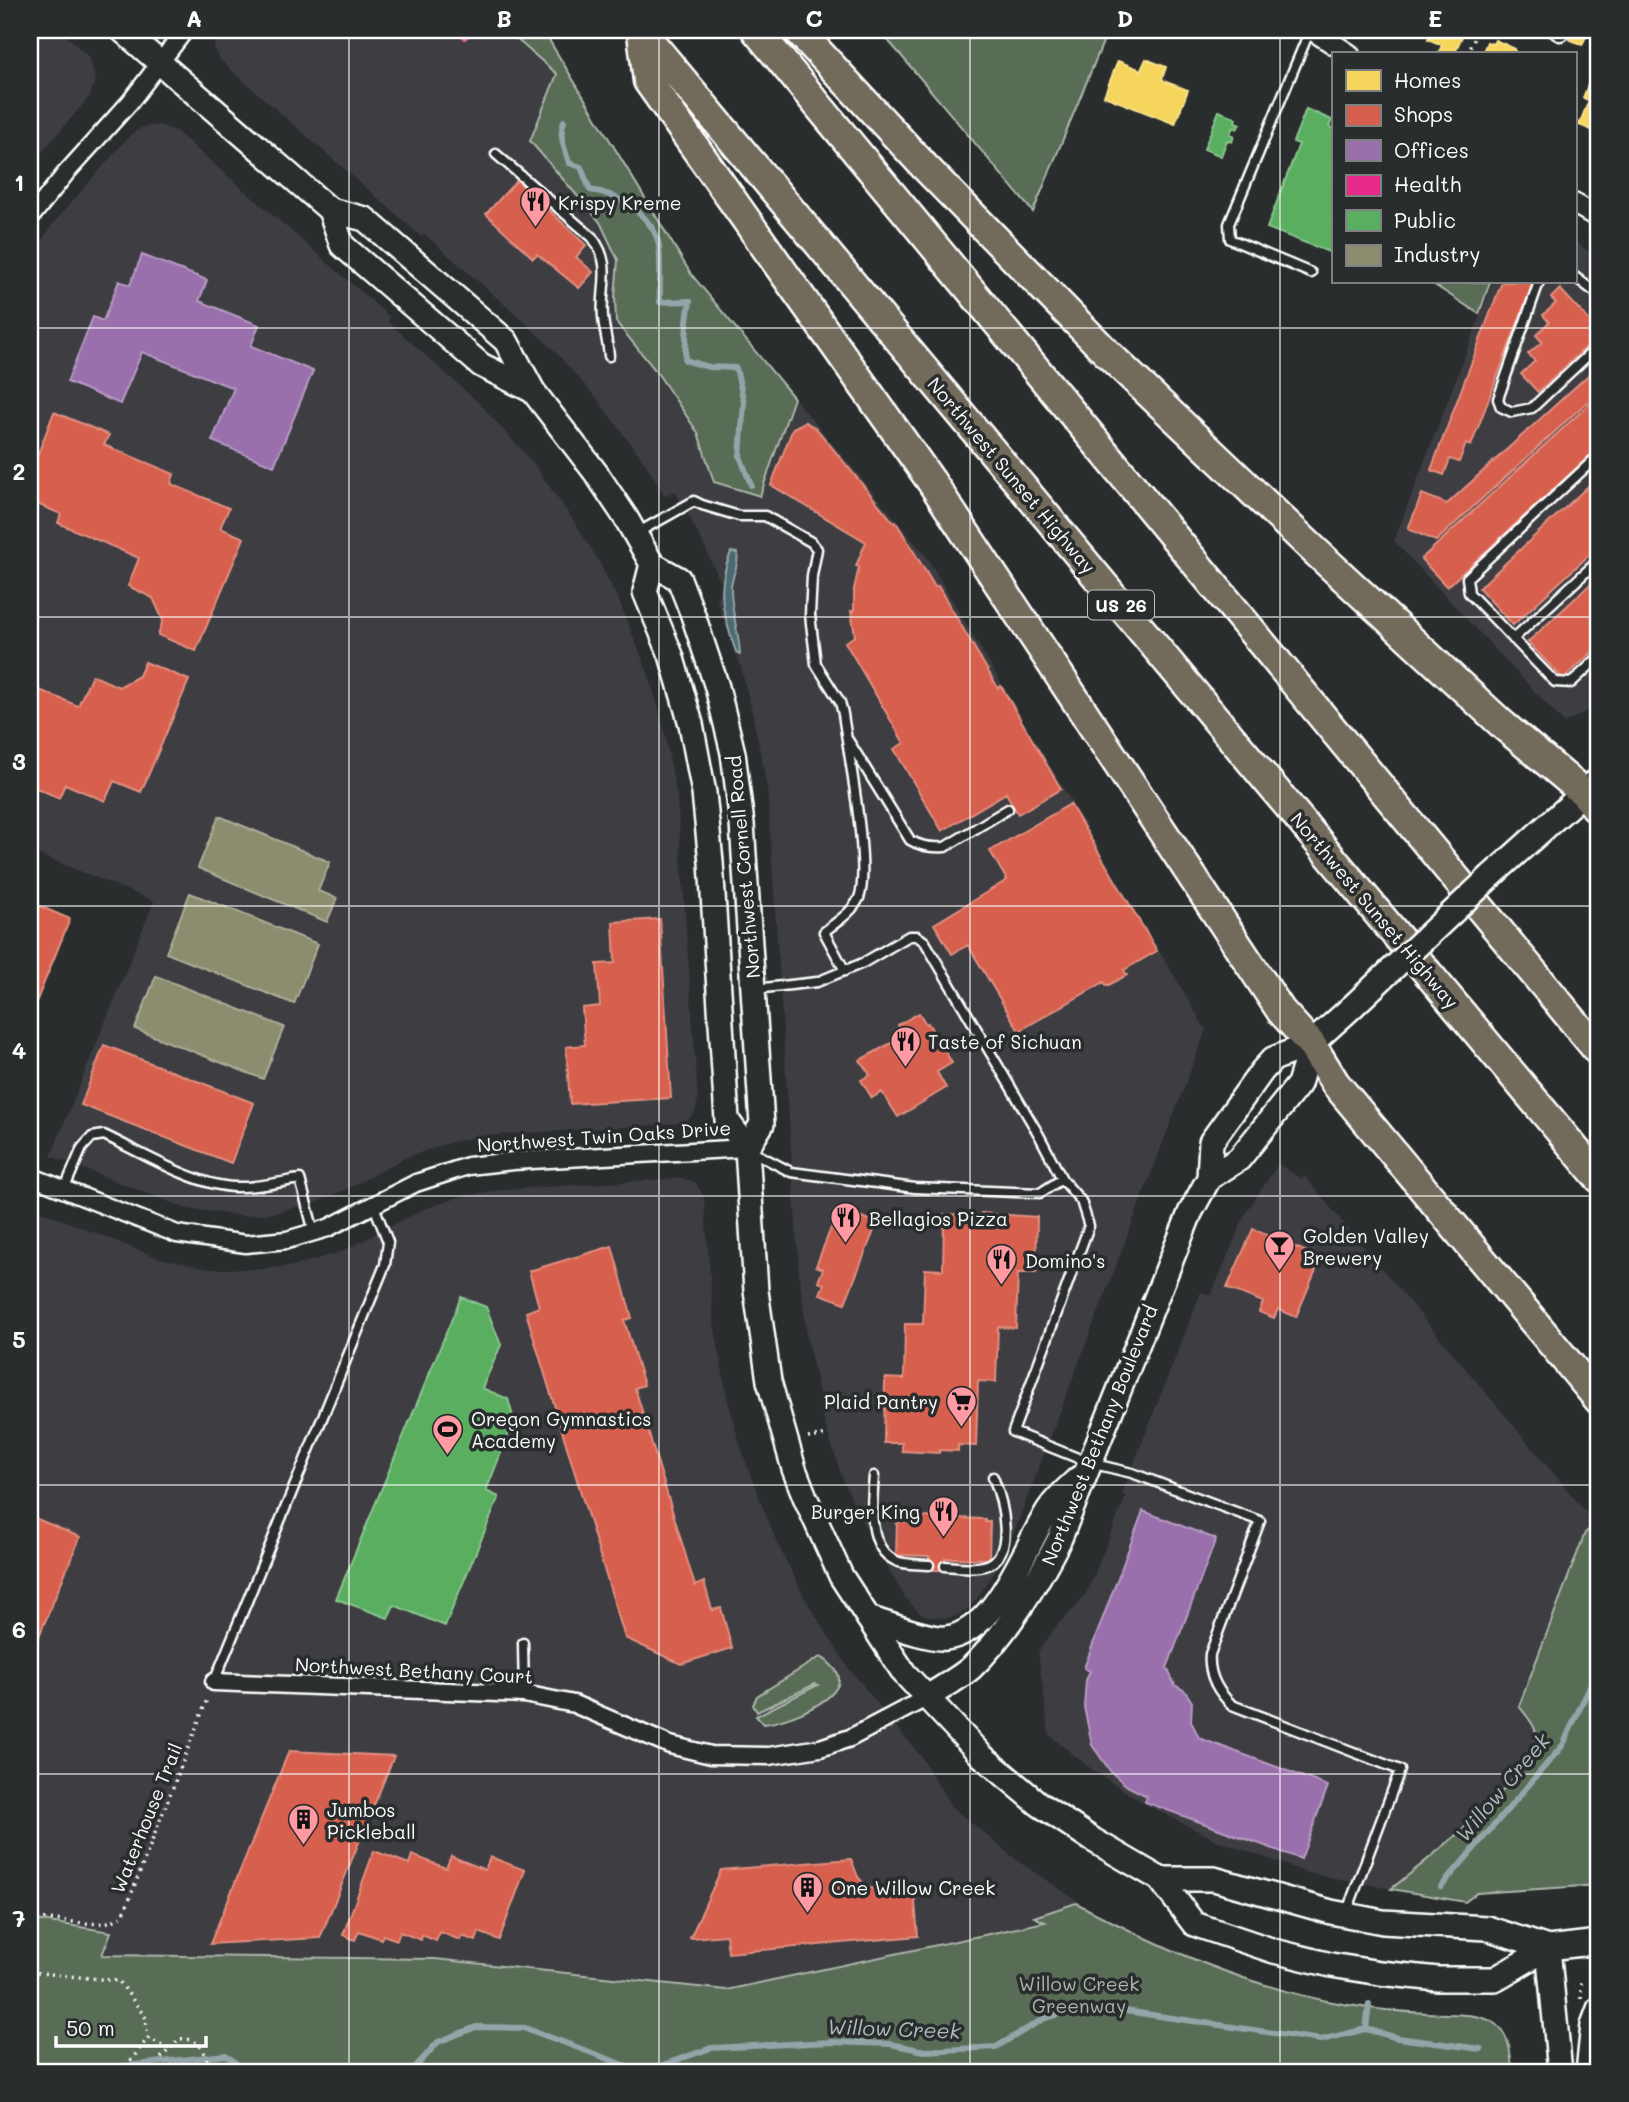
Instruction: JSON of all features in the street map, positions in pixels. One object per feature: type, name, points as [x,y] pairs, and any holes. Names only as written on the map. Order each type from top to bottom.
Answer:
[{"type":"highway","points":[[757,30],[1599,1052]]},
{"type":"highway","points":[[799,30],[924,166],[1109,355],[1503,725],[1594,794]]},
{"type":"highway","points":[[641,31],[648,81],[878,404],[983,558],[1281,1011],[1311,1044],[1335,1083],[1599,1400]]},
{"type":"highway","name":"Northwest Sunset Highway","points":[[641,31],[1599,1178]]},
{"type":"main road","name":"Northwest Cornell Road","points":[[122,30],[330,210],[365,219],[506,341],[533,391],[578,447],[652,564],[679,579],[694,615],[727,720],[742,824],[762,1124],[747,1148]]},
{"type":"main road","name":"Northwest Cornell Road","points":[[330,210],[342,245],[481,365],[533,391]]},
{"type":"main road","name":"Northwest Cornell Road","points":[[652,564],[645,592],[671,655],[688,712],[704,793],[711,862],[727,1120],[747,1148],[756,1291],[769,1381],[794,1469],[841,1576],[904,1673],[982,1756],[1038,1804],[1160,1880],[1194,1924],[1274,1951],[1343,1967],[1438,1979],[1495,1979],[1548,1948],[1599,1942]]},
{"type":"main road","name":"Northwest Bethany Boulevard","points":[[926,1698],[971,1668],[1001,1633],[1048,1562],[1185,1223],[1209,1178],[1211,1142],[1255,1080],[1273,1059],[1311,1044],[1534,837],[1594,794]]},
{"type":"main road","name":"Northwest Bethany Boulevard","points":[[1209,1178],[1239,1158],[1299,1084],[1311,1044]]},
{"type":"main road","points":[[868,1618],[940,1638],[963,1633],[979,1621],[1014,1577],[1051,1507],[1089,1466]]},
{"type":"main road","name":"Northwest Cornell Road","points":[[1160,1880],[1214,1879],[1276,1899],[1346,1915],[1418,1925],[1487,1927],[1548,1948]]},
{"type":"main road","points":[[1548,1948],[1560,2072]]},
{"type":"main road","points":[[1588,2072],[1592,2025],[1590,2005]]},
{"type":"street","points":[[30,218],[66,173],[130,102],[185,30]]},
{"type":"street","points":[[1311,30],[1346,52]]},
{"type":"street","points":[[1576,205],[1599,218]]},
{"type":"street","name":"Northwest Twin Oaks Drive","points":[[30,1176],[177,1234],[246,1244],[287,1240],[328,1228],[416,1183],[468,1166],[747,1148]]},
{"type":"street","name":"Northwest Bethany Court","points":[[214,1682],[524,1694],[574,1704],[680,1747],[711,1755],[769,1756],[820,1748],[850,1738],[926,1698]]},
{"type":"lane","points":[[1311,30],[1229,224],[1230,239],[1311,273]]},
{"type":"lane","points":[[496,153],[598,245],[605,268],[603,317],[609,356]]},
{"type":"lane","points":[[1576,278],[1599,295]]},
{"type":"lane","points":[[1538,284],[1498,399],[1501,407],[1512,412],[1532,408],[1599,345]]},
{"type":"lane","points":[[1599,455],[1467,579],[1469,593],[1555,682],[1571,683],[1599,657]]},
{"type":"lane","points":[[635,534],[694,501],[740,516],[765,516],[811,541],[817,549],[811,576],[810,615],[816,664],[840,702],[859,826],[863,884],[853,908],[824,932],[845,971]]},
{"type":"lane","points":[[1513,639],[1599,560]]},
{"type":"lane","points":[[846,738],[909,840],[918,845],[946,847],[1008,809]]},
{"type":"lane","points":[[754,989],[807,984],[863,964],[909,936],[917,936],[925,942],[1039,1135],[1062,1179],[1081,1201],[1089,1226],[1013,1432],[1089,1466],[1132,1473],[1260,1521],[1210,1654],[1209,1668],[1220,1693],[1232,1706],[1400,1770],[1346,1915]]},
{"type":"lane","points":[[64,1190],[82,1148],[92,1137],[104,1135],[198,1179],[217,1185],[237,1187],[300,1179],[314,1232]]},
{"type":"lane","points":[[747,1148],[791,1172],[915,1188],[1040,1193],[1062,1179]]},
{"type":"lane","points":[[214,1682],[385,1265],[387,1242],[374,1206]]},
{"type":"lane","points":[[874,1476],[872,1506],[874,1529],[880,1547],[897,1562],[929,1565]]},
{"type":"lane","points":[[945,1566],[987,1566],[997,1557],[1003,1545],[1005,1515],[993,1477]]},
{"type":"lane","points":[[523,1643],[524,1694]]},
{"type":"path","points":[[1469,52],[1478,30]]},
{"type":"path","name":"Waterhouse Trail","points":[[30,1919],[113,1922],[124,1913],[214,1682]]},
{"type":"path","points":[[30,1972],[119,1981],[146,2018],[148,2038],[122,2072]]},
{"type":"path","points":[[1581,1981],[1590,2005]]},
{"type":"path","points":[[148,2038],[169,2048]]},
{"type":"path","points":[[161,2058],[179,2039],[188,2038],[198,2044],[207,2056],[209,2072]]},
{"type":"shaded area","points":[[30,30],[60,30],[90,58],[95,78],[90,96],[30,166]]},
{"type":"shaded area","points":[[216,30],[506,30],[557,74],[530,141],[600,222],[618,260],[616,322],[656,371],[698,433],[714,482],[760,496],[794,398],[926,556],[1206,1030],[1005,1556],[976,1600],[958,1615],[949,1618],[921,1614],[905,1598],[858,1514],[842,1477],[817,1399],[820,1398],[807,1337],[799,1272],[767,787],[741,668],[717,600],[722,585],[700,537],[675,491],[665,496],[645,463],[598,400],[552,348],[424,234],[422,237],[221,61],[214,47]]},
{"type":"shaded area","points":[[158,125],[176,131],[390,317],[388,322],[479,403],[533,463],[598,560],[619,601],[648,673],[663,724],[677,798],[698,1101],[694,1114],[684,1123],[481,1136],[451,1142],[405,1158],[317,1202],[273,1213],[242,1216],[185,1208],[51,1156],[154,901],[30,851],[30,258],[52,225],[131,134],[143,127]]},
{"type":"shaded area","points":[[1576,243],[1599,258],[1599,705],[1564,723],[1394,541],[1492,284],[1576,284]]},
{"type":"shaded area","points":[[1278,1164],[1302,1179],[1304,1176],[1596,1524],[1585,1533],[1519,1705],[1536,1730],[1536,1742],[1523,1768],[1450,1842],[1391,1889],[1308,1873],[1216,1840],[1147,1805],[1094,1771],[1049,1735],[1038,1652],[1057,1625],[1078,1605],[1088,1590],[1126,1496],[1122,1494],[1201,1292],[1211,1295],[1246,1213]]},
{"type":"shaded area","points":[[682,1178],[695,1182],[704,1197],[713,1317],[727,1397],[737,1435],[777,1543],[808,1604],[848,1667],[922,1758],[951,1806],[1019,1862],[1079,1902],[1035,1916],[1047,1922],[726,1990],[435,1959],[102,1955],[111,1932],[30,1919],[30,1207],[156,1257],[210,1269],[262,1269],[293,1266],[341,1252],[424,1209],[463,1196],[499,1190]]},
{"type":"green space","points":[[506,30],[543,30],[691,274],[794,398],[760,496],[714,482],[698,433],[656,371],[616,322],[618,260],[600,222],[530,141],[557,74]]},
{"type":"green space","points":[[879,30],[1108,30],[1033,212],[899,53]]},
{"type":"green space","points":[[1433,284],[1489,284],[1479,314]]},
{"type":"green space","points":[[1596,1524],[1599,1528],[1599,1885],[1477,1893],[1465,1902],[1391,1889],[1501,1793],[1533,1750],[1536,1733],[1532,1722],[1519,1706],[1585,1533]]},
{"type":"green space","points":[[820,1657],[833,1667],[839,1677],[837,1688],[816,1706],[786,1719],[763,1724],[756,1716],[818,1685],[815,1684],[757,1712],[753,1705],[757,1696]]},
{"type":"green space","name":"Willow Creek Greenway","points":[[1076,1903],[1206,1964],[1308,1997],[1364,2007],[1484,2018],[1497,2026],[1506,2037],[1512,2072],[30,2072],[30,1919],[111,1932],[102,1955],[435,1959],[726,1990],[1045,1922],[1034,1917]]},
{"type":"water","points":[[731,552],[737,553],[738,557],[731,595],[740,654],[736,652],[724,614],[723,578]]},
{"type":"building: Homes","points":[[1432,30],[1465,30],[1455,52],[1439,52],[1442,45],[1428,39]]},
{"type":"building: Homes","points":[[1574,30],[1589,30],[1582,45],[1569,39]]},
{"type":"building: Homes","points":[[1495,40],[1515,49],[1515,52],[1483,52],[1487,42],[1493,44]]},
{"type":"building: Homes","points":[[1146,59],[1166,67],[1162,79],[1166,82],[1188,90],[1175,124],[1104,96],[1118,61],[1141,70]]},
{"type":"building: Homes","points":[[1594,69],[1599,71],[1599,133],[1579,125],[1589,100],[1583,98]]},
{"type":"building: Shops","name":"Krispy Kreme","points":[[517,180],[586,245],[576,257],[593,272],[579,288],[537,254],[533,258],[486,214]]},
{"type":"building: Shops","points":[[1501,284],[1532,284],[1471,446],[1466,444],[1459,462],[1450,459],[1444,475],[1431,470]]},
{"type":"building: Shops","points":[[1560,289],[1599,331],[1599,335],[1538,392],[1521,374],[1535,361],[1528,354],[1542,342],[1536,335],[1549,322],[1543,315],[1556,303],[1551,298]]},
{"type":"building: Shops","points":[[1596,368],[1599,371],[1599,391],[1436,541],[1408,529],[1422,494],[1447,504]]},
{"type":"building: Shops","points":[[1599,395],[1599,447],[1447,587],[1421,559]]},
{"type":"building: Shops","points":[[54,412],[109,435],[104,445],[174,474],[171,484],[229,508],[220,528],[244,538],[196,651],[158,635],[163,620],[153,598],[128,586],[139,558],[58,523],[61,514],[30,501],[30,475]]},
{"type":"building: Shops","points":[[805,422],[816,428],[894,523],[896,522],[935,587],[938,586],[998,688],[1001,686],[1061,789],[1018,814],[1006,793],[942,831],[894,749],[904,743],[845,642],[855,636],[851,611],[854,611],[854,589],[859,567],[856,566],[866,542],[771,485],[793,428]]},
{"type":"building: Shops","points":[[1599,476],[1599,546],[1513,625],[1479,588]]},
{"type":"building: Shops","points":[[1599,576],[1599,646],[1563,679],[1528,642]]},
{"type":"building: Shops","points":[[145,662],[189,680],[141,792],[114,781],[105,801],[65,784],[59,798],[30,785],[30,686],[78,706],[92,675],[119,687],[139,676]]},
{"type":"building: Shops","points":[[1070,804],[1157,951],[1124,970],[1127,975],[1107,986],[1104,982],[1019,1031],[968,945],[952,954],[934,924],[1007,880],[990,851]]},
{"type":"building: Shops","points":[[30,902],[70,919],[30,1017]]},
{"type":"building: Shops","points":[[660,919],[671,1098],[570,1104],[566,1047],[585,1045],[582,1008],[600,1006],[597,964],[615,963],[613,922]]},
{"type":"building: Shops","name":"Taste of Sichuan","points":[[919,1013],[952,1063],[937,1072],[946,1088],[898,1117],[882,1092],[872,1098],[861,1080],[870,1075],[860,1060],[904,1036],[898,1025]]},
{"type":"building: Shops","points":[[104,1045],[254,1103],[231,1163],[81,1105]]},
{"type":"building: Shops","name":"Bellagios Pizza","points":[[839,1208],[877,1223],[845,1303],[820,1294],[824,1284],[818,1282],[823,1269],[816,1266]]},
{"type":"building: Shops","points":[[981,1213],[1037,1217],[1036,1273],[1018,1273],[1016,1328],[998,1327],[996,1382],[978,1381],[976,1446],[958,1445],[958,1451],[939,1450],[939,1453],[902,1451],[902,1443],[884,1443],[885,1378],[904,1379],[905,1324],[923,1324],[925,1269],[943,1270],[944,1214]]},
{"type":"building: Shops","points":[[1253,1229],[1321,1258],[1296,1317],[1278,1309],[1274,1318],[1259,1312],[1263,1302],[1227,1288]]},
{"type":"building: Shops","points":[[612,1246],[632,1318],[624,1320],[644,1385],[635,1388],[695,1586],[704,1582],[712,1610],[721,1608],[732,1648],[681,1664],[625,1638],[526,1312],[539,1307],[529,1271]]},
{"type":"building: Shops","points":[[30,1516],[80,1537],[30,1658]]},
{"type":"building: Shops","name":"Burger King","points":[[919,1517],[985,1519],[985,1522],[990,1522],[989,1559],[945,1558],[945,1570],[929,1570],[929,1556],[896,1555],[897,1522],[919,1522]]},
{"type":"building: Shops","name":"Jumbos Pickleball","points":[[289,1751],[394,1756],[320,1938],[210,1944]]},
{"type":"building: Shops","points":[[374,1851],[409,1864],[412,1855],[446,1868],[451,1856],[485,1870],[490,1857],[525,1870],[499,1940],[479,1932],[476,1941],[462,1936],[460,1940],[440,1932],[436,1941],[422,1935],[421,1940],[400,1932],[397,1940],[383,1935],[381,1939],[359,1931],[355,1940],[343,1935]]},
{"type":"building: Shops","name":"One Willow Creek","points":[[851,1859],[858,1877],[867,1887],[886,1893],[914,1891],[918,1936],[728,1953],[726,1935],[690,1938],[721,1870]]},
{"type":"building: Offices","points":[[142,255],[207,280],[199,301],[259,325],[251,346],[313,371],[274,466],[212,441],[234,388],[142,352],[120,404],[67,382],[93,317],[103,321],[119,281],[130,285]]},
{"type":"building: Offices","points":[[1143,1511],[1216,1539],[1167,1668],[1175,1685],[1185,1691],[1192,1702],[1191,1721],[1199,1738],[1328,1786],[1301,1859],[1145,1802],[1147,1796],[1127,1786],[1111,1772],[1092,1745],[1084,1707],[1086,1680],[1090,1671],[1084,1668]]},
{"type":"building: Health","points":[[456,30],[476,30],[465,39]]},
{"type":"building: Public","points":[[1306,109],[1332,120],[1329,127],[1332,128],[1332,244],[1329,252],[1267,228],[1299,144],[1293,142]]},
{"type":"building: Public","points":[[1219,111],[1236,118],[1235,122],[1240,124],[1237,129],[1233,127],[1230,134],[1234,136],[1232,142],[1227,140],[1221,156],[1204,149]]},
{"type":"building: Public","name":"Oregon Gymnastics Academy","points":[[461,1297],[486,1307],[501,1345],[482,1388],[508,1399],[514,1420],[486,1491],[499,1497],[445,1626],[394,1605],[388,1618],[336,1599]]},
{"type":"building: Industry","points":[[219,816],[330,862],[318,891],[337,898],[327,922],[198,868]]},
{"type":"building: Industry","points":[[190,893],[318,944],[294,1004],[166,953]]},
{"type":"building: Industry","points":[[156,976],[284,1027],[263,1079],[135,1029]]},
{"type":"waterway","points":[[564,121],[562,137],[569,163],[581,167],[590,190],[610,195],[631,206],[654,231],[660,254],[660,302],[690,301],[685,360],[709,367],[736,368],[744,402],[740,456],[751,485]]},
{"type":"waterway","name":"Willow Creek","points":[[1441,1887],[1563,1745],[1599,1666]]},
{"type":"waterway","name":"Willow Creek","points":[[411,2072],[438,2042],[476,2027],[525,2028],[643,2072],[711,2048],[832,2042],[890,2044],[925,2051],[996,2047],[1045,2018],[1071,2011],[1112,2009],[1321,2040],[1366,2029],[1369,2004]]},
{"type":"waterway","points":[[1366,2029],[1398,2038],[1481,2049]]},
{"type":"waterway","name":"Willow Creek","points":[[72,2072],[226,2055],[246,2072]]},
{"type":"place","name":"Krispy Kreme","points":[[535,229]]},
{"type":"place","name":"Taste of Sichuan","points":[[905,1068]]},
{"type":"place","name":"Bellagios Pizza","points":[[846,1245]]},
{"type":"place","name":"Golden Valley Brewery","points":[[1280,1273]]},
{"type":"place","name":"Domino's","points":[[1002,1287]]},
{"type":"place","name":"Plaid Pantry","points":[[961,1428]]},
{"type":"place","name":"Oregon Gymnastics Academy","points":[[448,1456]]},
{"type":"place","name":"Burger King","points":[[943,1538]]},
{"type":"place","name":"Jumbos Pickleball","points":[[304,1847]]},
{"type":"place","name":"One Willow Creek","points":[[808,1914]]}]
